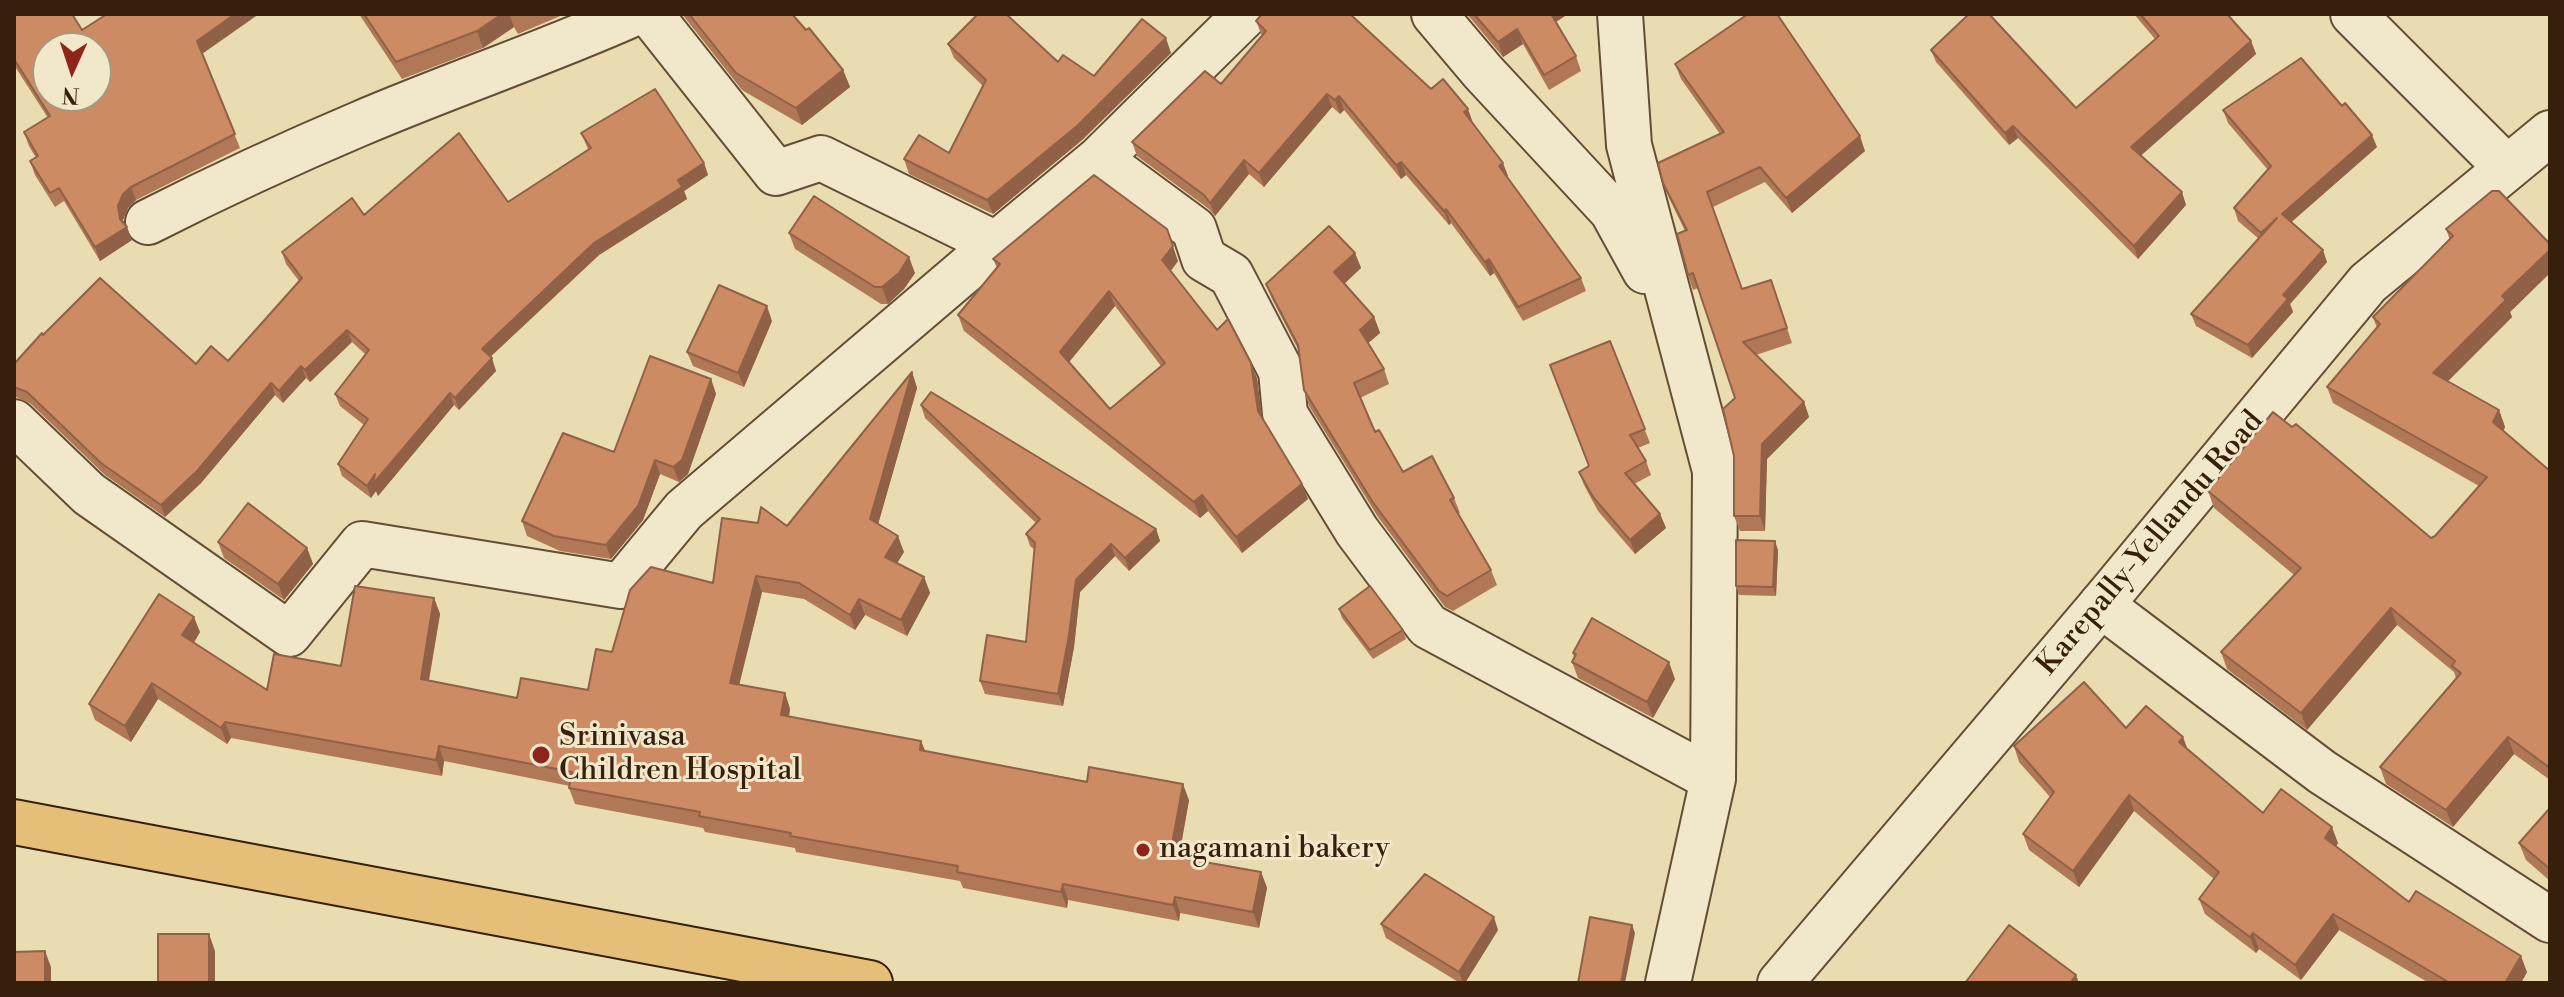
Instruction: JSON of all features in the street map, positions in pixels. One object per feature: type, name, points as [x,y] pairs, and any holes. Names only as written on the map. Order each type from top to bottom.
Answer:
[{"type":"highway","points":[[14,822],[870,983]]},
{"type":"street","points":[[148,222],[359,124],[558,47],[633,14]]},
{"type":"street","points":[[650,14],[776,173],[821,158],[996,244]]},
{"type":"street","points":[[14,422],[89,494],[289,634],[362,544],[621,586],[684,510],[1099,159],[1246,14]]},
{"type":"street","points":[[1434,14],[1483,72],[1612,211],[1675,323]]},
{"type":"street","points":[[1620,14],[1629,145],[1715,471],[1713,779],[1668,983]]},
{"type":"street","points":[[2353,14],[2507,168]]},
{"type":"street","name":"Karepally-Yellandu Road","points":[[1780,983],[2101,605],[2368,283],[2550,133]]},
{"type":"street","points":[[1099,159],[1194,229],[1204,259],[1231,275],[1281,371],[1285,414],[1357,531],[1428,626],[1713,779]]},
{"type":"street","points":[[2101,605],[2322,772],[2550,920]]},
{"type":"building","points":[[14,14],[72,14],[82,30],[107,14],[235,14],[197,41],[235,134],[131,187],[123,194],[118,206],[120,219],[127,227],[95,247],[59,188],[50,193],[30,161],[38,156],[24,132],[50,116],[47,112],[112,112],[112,32],[32,32],[32,88],[14,59]]},
{"type":"building","points":[[364,14],[502,14],[477,31],[396,62]]},
{"type":"building","points":[[689,14],[792,14],[806,30],[809,28],[843,70],[796,108],[736,73]]},
{"type":"building","points":[[978,14],[1006,14],[1058,62],[1063,55],[1094,76],[1142,19],[1166,38],[1077,126],[987,200],[904,159],[919,135],[949,153],[986,80],[948,44]]},
{"type":"building","points":[[1262,14],[1350,14],[1431,89],[1443,79],[1468,109],[1464,112],[1503,163],[1499,166],[1581,278],[1518,307],[1489,259],[1485,262],[1446,209],[1444,211],[1401,162],[1396,165],[1339,96],[1335,100],[1327,94],[1259,173],[1244,160],[1210,203],[1204,195],[1132,142],[1205,71],[1221,84],[1266,31],[1256,21]]},
{"type":"building","points":[[1474,14],[1551,14],[1576,56],[1544,75],[1517,29],[1498,42]]},
{"type":"building","points":[[1748,14],[1777,14],[1860,136],[1786,198],[1760,167],[1707,192],[1742,289],[1771,280],[1787,328],[1743,342],[1804,402],[1762,444],[1760,516],[1734,516],[1734,456],[1723,409],[1735,398],[1693,273],[1688,275],[1677,234],[1687,230],[1663,183],[1658,163],[1724,132],[1675,64]]},
{"type":"building","points":[[1969,14],[1989,14],[2076,108],[2159,36],[2140,14],[2227,14],[2251,41],[2131,147],[2182,192],[2134,246],[2013,126],[2005,133],[1931,50]]},
{"type":"building","points":[[2301,58],[2372,135],[2282,214],[2323,250],[2283,295],[2288,299],[2248,345],[2191,314],[2277,218],[2261,233],[2234,208],[2271,166],[2223,110]]},
{"type":"building","points":[[655,89],[704,163],[678,180],[682,187],[594,243],[482,349],[492,358],[455,398],[450,393],[373,484],[375,474],[367,486],[338,464],[368,419],[335,394],[369,350],[347,330],[305,370],[301,366],[279,391],[271,383],[197,471],[161,505],[101,463],[27,392],[14,387],[14,364],[100,278],[196,364],[211,346],[228,361],[302,278],[282,252],[352,198],[364,215],[459,133],[508,202],[591,148],[581,133]]},
{"type":"building","points":[[1094,175],[1167,229],[1173,246],[1162,260],[1217,330],[1228,319],[1251,363],[1258,411],[1302,484],[1236,537],[1202,495],[1194,502],[958,315],[1000,264],[993,259]],"holes":[[[1109,291],[1165,363],[1110,409],[1060,352]]]},
{"type":"building","points":[[2492,191],[2499,191],[2550,244],[2550,250],[2502,296],[2506,300],[2433,373],[2499,410],[2493,422],[2550,471],[2550,768],[2508,737],[2446,810],[2380,767],[2461,673],[2452,666],[2455,661],[2391,608],[2301,713],[2221,652],[2301,568],[2208,491],[2273,412],[2292,427],[2296,424],[2431,538],[2435,536],[2487,477],[2327,387],[2380,324],[2373,317],[2453,236],[2446,229]]},
{"type":"building","points":[[814,196],[909,257],[899,273],[882,287],[875,287],[789,233]]},
{"type":"building","points":[[1329,226],[1355,253],[1334,272],[1374,317],[1360,330],[1384,369],[1354,383],[1375,432],[1379,430],[1403,472],[1432,456],[1454,498],[1450,500],[1491,570],[1447,596],[1439,591],[1372,501],[1304,390],[1298,345],[1266,284]]},
{"type":"building","points":[[719,285],[767,306],[738,373],[687,352]]},
{"type":"building","points":[[1610,341],[1645,429],[1630,435],[1646,461],[1625,473],[1660,514],[1630,540],[1593,497],[1579,472],[1589,466],[1550,365]]},
{"type":"building","points":[[650,356],[711,379],[682,460],[673,467],[655,460],[638,506],[606,545],[554,536],[522,521],[563,433],[614,452]]},
{"type":"building","points":[[912,372],[870,519],[898,536],[885,557],[924,577],[901,620],[859,599],[850,615],[799,583],[756,576],[730,683],[785,693],[781,715],[921,741],[920,750],[1087,782],[1089,767],[1183,784],[1171,850],[1183,852],[1182,858],[1261,872],[1253,912],[1175,897],[1173,905],[1063,884],[1061,892],[957,872],[958,866],[790,836],[791,833],[699,816],[700,812],[569,788],[572,772],[439,746],[436,760],[225,722],[221,728],[152,683],[125,726],[89,704],[159,594],[194,617],[182,635],[267,690],[274,654],[341,666],[355,586],[434,598],[421,679],[517,698],[521,678],[588,690],[596,649],[612,652],[630,590],[651,567],[713,583],[722,518],[758,523],[761,507],[787,526]]},
{"type":"building","points":[[931,392],[1156,529],[1125,558],[1111,544],[1076,580],[1058,694],[980,681],[987,635],[1026,642],[1035,543],[1026,534],[1040,519],[921,405]]},
{"type":"building","points":[[248,503],[307,548],[278,584],[218,542]]},
{"type":"building","points":[[1736,540],[1775,541],[1773,587],[1736,586]]},
{"type":"building","points":[[1370,586],[1403,630],[1370,650],[1339,609]]},
{"type":"building","points":[[1592,618],[1669,662],[1647,702],[1572,662],[1576,654],[1573,653]]},
{"type":"building","points":[[2084,682],[2126,728],[2146,706],[2183,737],[2179,742],[2263,813],[2281,789],[2332,827],[2325,838],[2409,902],[2416,891],[2521,956],[2505,983],[2450,983],[2333,914],[2295,965],[2253,933],[2250,937],[2199,899],[2219,872],[2129,795],[2073,871],[2023,834],[2054,792],[2014,746]]},
{"type":"building","points":[[2550,808],[2550,869],[2519,843]]},
{"type":"building","points":[[1425,874],[1494,917],[1459,972],[1381,924]]},
{"type":"building","points":[[1590,917],[1632,925],[1621,983],[1578,983]]},
{"type":"building","points":[[2009,925],[2076,975],[2070,983],[1965,983]]},
{"type":"building","points":[[158,934],[209,934],[209,983],[158,982]]},
{"type":"building","points":[[45,951],[45,983],[14,983],[14,952]]},
{"type":"place","name":"Srinivasa Children Hospital","points":[[541,755]]},
{"type":"place","name":"nagamani bakery","points":[[1143,850]]}]
